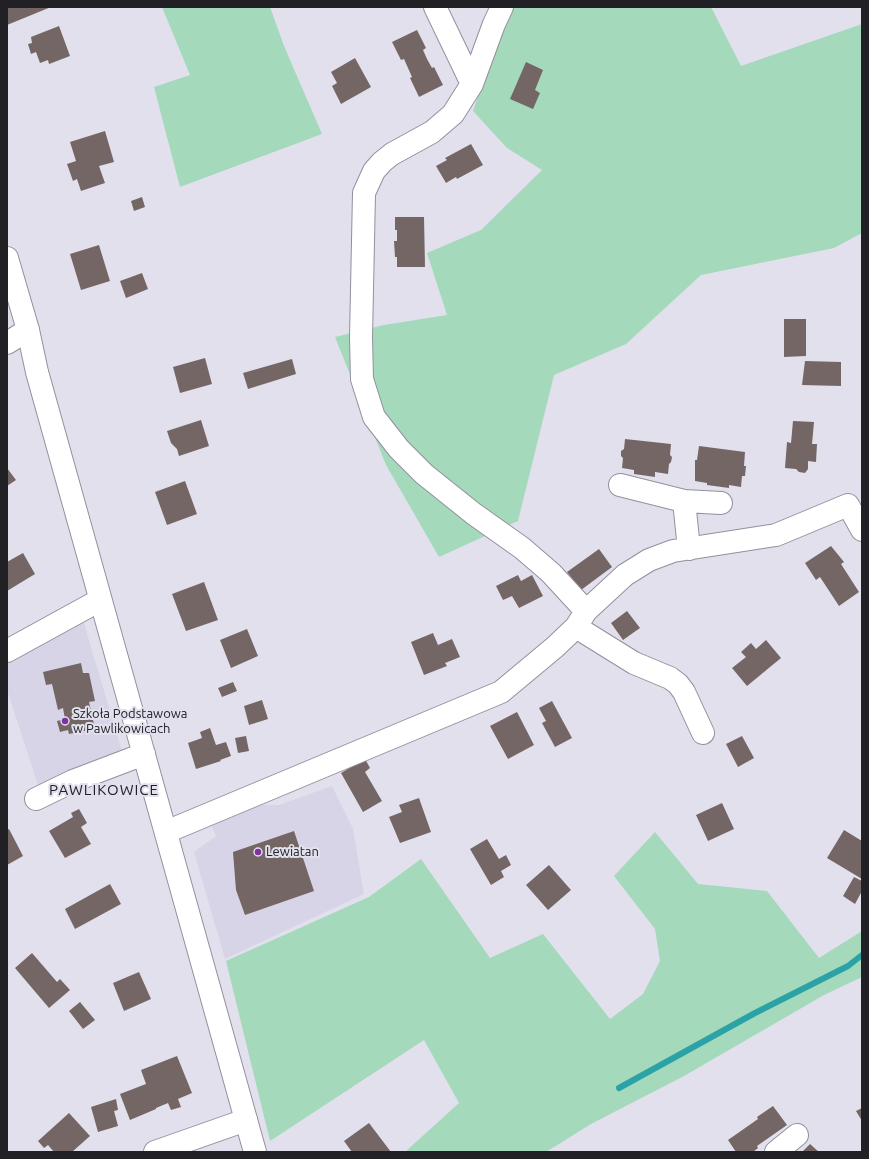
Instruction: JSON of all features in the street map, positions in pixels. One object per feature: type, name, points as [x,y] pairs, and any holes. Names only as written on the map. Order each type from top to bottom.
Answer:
[{"type":"street","points":[[435,7],[472,84]]},
{"type":"street","points":[[502,7],[494,24],[472,84],[453,114],[432,132],[392,154],[382,162],[374,171],[364,193],[361,338],[362,379],[374,417],[399,450],[424,474],[474,514],[522,548],[551,573],[581,619],[634,663],[670,678],[678,684],[684,692],[703,733]]},
{"type":"street","points":[[7,258],[28,330],[37,372],[100,600],[255,1152]]},
{"type":"street","points":[[7,343],[28,330]]},
{"type":"street","points":[[620,485],[684,501],[721,503]]},
{"type":"street","points":[[684,501],[688,549]]},
{"type":"street","points":[[166,832],[502,692],[555,647],[625,575],[649,560],[688,549],[776,535],[855,501],[862,530]]},
{"type":"street","points":[[7,651],[100,600]]},
{"type":"street","points":[[36,799],[73,781],[144,754]]},
{"type":"street","points":[[155,1152],[246,1120]]},
{"type":"street","points":[[776,1152],[797,1135]]},
{"type":"shaded area","name":"Szkoła Podstawowa w Pawlikowicach","points":[[83,620],[122,751],[39,788],[7,690],[7,658]]},
{"type":"shaded area","points":[[332,786],[353,829],[364,894],[225,959],[194,852],[216,836],[210,822],[262,805],[279,805]]},
{"type":"green space","points":[[162,7],[270,7],[284,46],[322,134],[180,187],[154,87],[190,75]]},
{"type":"green space","points":[[513,7],[711,7],[741,66],[862,24],[862,233],[834,248],[701,275],[626,344],[554,375],[518,521],[439,557],[386,465],[335,337],[384,325],[447,315],[427,253],[481,230],[542,170],[507,148],[473,111],[493,54]]},
{"type":"green space","points":[[655,832],[698,884],[767,891],[819,958],[862,931],[862,977],[824,995],[684,1076],[591,1124],[546,1152],[405,1152],[459,1103],[424,1040],[270,1141],[226,961],[369,897],[421,859],[490,958],[543,934],[610,1019],[643,994],[660,961],[655,929],[614,876]]},
{"type":"building","points":[[7,7],[51,7],[7,25]]},
{"type":"building","points":[[59,26],[70,56],[49,64],[48,60],[40,63],[36,52],[31,54],[28,44],[32,43],[31,37]]},
{"type":"building","points":[[417,30],[426,48],[423,50],[427,59],[432,68],[434,67],[443,85],[419,97],[410,78],[412,77],[404,59],[401,60],[392,42]]},
{"type":"building","points":[[355,58],[371,87],[341,104],[332,86],[337,83],[331,72]]},
{"type":"building","points":[[526,62],[543,70],[535,90],[540,93],[533,109],[510,99]]},
{"type":"building","points":[[105,131],[114,162],[99,166],[105,183],[81,191],[77,179],[73,181],[67,164],[76,161],[70,142]]},
{"type":"building","points":[[471,144],[483,165],[457,179],[456,177],[446,183],[436,166],[447,160],[445,158]]},
{"type":"building","points":[[142,197],[145,207],[134,211],[131,201]]},
{"type":"building","points":[[395,217],[424,217],[425,267],[397,267],[394,241],[397,241]]},
{"type":"building","points":[[99,245],[110,281],[81,290],[70,254]]},
{"type":"building","points":[[142,273],[148,289],[126,298],[120,281]]},
{"type":"building","points":[[784,319],[806,319],[806,356],[784,357]]},
{"type":"building","points":[[205,358],[212,384],[180,393],[173,367]]},
{"type":"building","points":[[292,359],[296,374],[248,389],[243,373]]},
{"type":"building","points":[[805,361],[841,362],[841,386],[802,385]]},
{"type":"building","points":[[201,420],[209,446],[179,456],[177,449],[171,443],[167,431]]},
{"type":"building","points":[[793,421],[814,422],[812,444],[817,444],[816,462],[808,461],[808,469],[805,473],[799,472],[796,469],[785,468],[787,442],[791,443]]},
{"type":"building","points":[[625,439],[671,444],[670,455],[672,457],[669,464],[668,474],[655,472],[655,477],[634,474],[634,470],[622,468],[623,458],[621,456],[621,451],[624,449]]},
{"type":"building","points":[[699,446],[745,452],[745,476],[742,476],[741,487],[729,485],[729,488],[707,485],[707,483],[695,481],[695,460],[697,460]]},
{"type":"building","points":[[7,468],[16,480],[7,486]]},
{"type":"building","points":[[185,481],[197,514],[167,525],[155,492]]},
{"type":"building","points":[[831,546],[844,562],[841,564],[859,592],[839,606],[820,577],[816,580],[805,563]]},
{"type":"building","points":[[599,549],[612,567],[581,590],[567,572]]},
{"type":"building","points":[[23,553],[35,574],[7,591],[7,562]]},
{"type":"building","points":[[518,575],[521,581],[532,575],[543,596],[519,608],[512,596],[503,600],[496,586]]},
{"type":"building","points":[[204,582],[218,620],[186,631],[172,594]]},
{"type":"building","points":[[627,611],[640,628],[623,640],[611,623]]},
{"type":"building","points":[[247,629],[258,656],[231,668],[220,640]]},
{"type":"building","points":[[433,633],[438,645],[452,639],[460,657],[445,663],[447,666],[424,675],[411,642]]},
{"type":"building","points":[[766,640],[781,658],[747,686],[732,668],[746,657],[741,652],[751,643],[756,649]]},
{"type":"building","points":[[81,663],[83,673],[89,673],[95,701],[89,702],[95,729],[69,734],[68,730],[60,732],[57,721],[65,719],[63,708],[58,710],[52,684],[46,685],[43,672]]},
{"type":"building","points":[[233,682],[237,691],[222,697],[218,688]]},
{"type":"building","points":[[262,700],[268,719],[249,725],[244,706]]},
{"type":"building","points":[[552,701],[572,738],[555,747],[542,723],[546,721],[539,708]]},
{"type":"building","points":[[517,712],[534,745],[508,759],[490,726]]},
{"type":"building","points":[[210,728],[216,745],[226,742],[231,756],[220,760],[221,761],[196,769],[188,743],[202,738],[200,732]]},
{"type":"building","points":[[246,736],[249,751],[238,753],[235,738]]},
{"type":"building","points":[[742,736],[754,758],[738,767],[726,744]]},
{"type":"building","points":[[365,759],[370,768],[365,772],[382,801],[363,812],[341,773]]},
{"type":"building","points":[[419,798],[431,832],[400,843],[389,817],[402,812],[399,805]]},
{"type":"building","points":[[722,803],[734,829],[708,841],[696,815]]},
{"type":"building","points":[[79,809],[87,823],[81,827],[91,844],[65,858],[49,831],[73,817],[71,813]]},
{"type":"building","points":[[9,829],[23,856],[7,865],[7,830]]},
{"type":"building","points":[[844,830],[862,841],[862,879],[827,858]]},
{"type":"building","points":[[294,831],[314,891],[245,915],[236,890],[233,852]]},
{"type":"building","points":[[487,839],[499,859],[506,855],[511,865],[501,871],[504,877],[491,885],[470,849]]},
{"type":"building","points":[[549,865],[571,890],[548,910],[526,885]]},
{"type":"building","points":[[854,877],[862,881],[862,891],[855,904],[843,896]]},
{"type":"building","points":[[110,884],[121,904],[75,929],[65,909]]},
{"type":"building","points":[[32,953],[57,982],[60,979],[70,990],[49,1008],[15,968]]},
{"type":"building","points":[[139,972],[151,999],[124,1011],[113,983]]},
{"type":"building","points":[[80,1002],[95,1020],[83,1029],[69,1011]]},
{"type":"building","points":[[177,1056],[192,1093],[178,1099],[181,1107],[171,1110],[168,1103],[130,1120],[120,1094],[146,1084],[141,1070]]},
{"type":"building","points":[[116,1099],[118,1110],[114,1111],[118,1126],[98,1132],[91,1107]]},
{"type":"building","points":[[773,1106],[787,1125],[757,1146],[758,1148],[753,1152],[736,1152],[728,1140],[758,1119],[757,1117]]},
{"type":"building","points":[[862,1108],[862,1121],[856,1111]]},
{"type":"building","points":[[69,1113],[90,1136],[72,1152],[54,1152],[48,1145],[44,1148],[38,1141]]},
{"type":"building","points":[[369,1123],[391,1152],[352,1152],[344,1141]]},
{"type":"building","points":[[810,1144],[819,1152],[802,1152]]},
{"type":"waterway","points":[[619,1088],[755,1013],[848,966],[862,955]]},
{"type":"place","name":"Szkoła Podstawowa w Pawlikowicach","points":[[65,721]]},
{"type":"place","name":"Lewiatan","points":[[258,852]]},
{"type":"district","name":"PAWLIKOWICE","points":[[104,790]]}]
